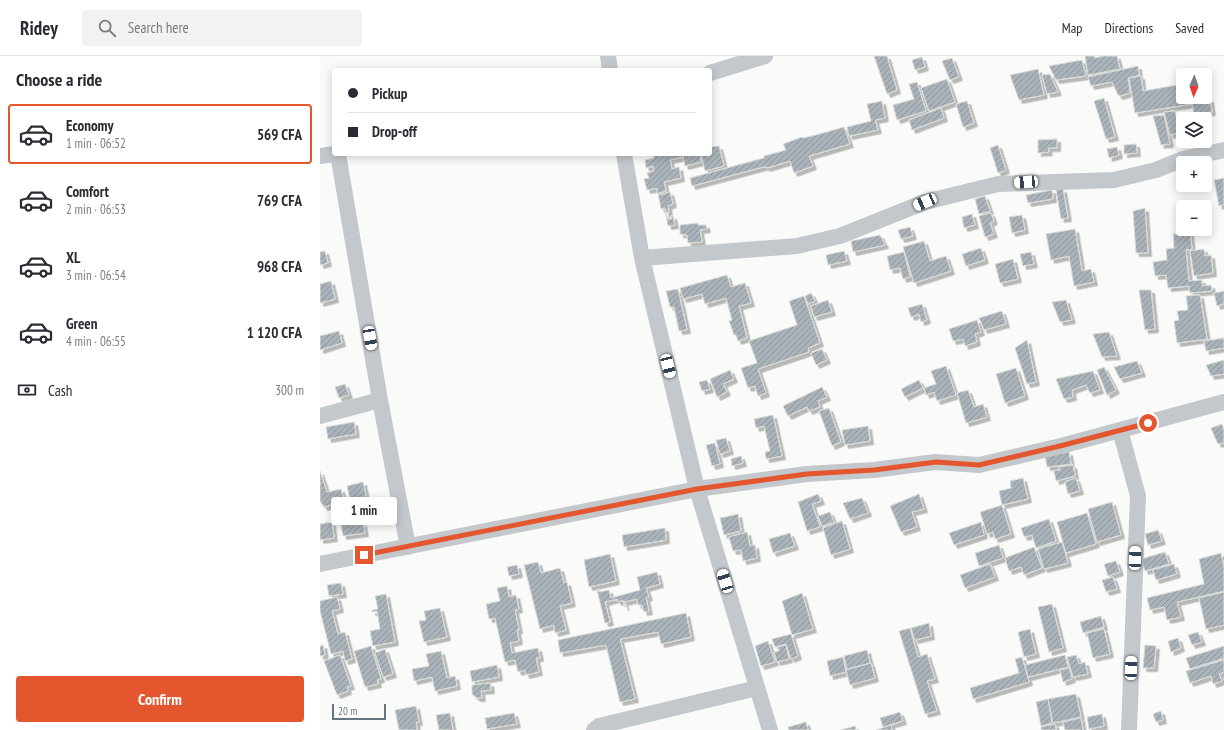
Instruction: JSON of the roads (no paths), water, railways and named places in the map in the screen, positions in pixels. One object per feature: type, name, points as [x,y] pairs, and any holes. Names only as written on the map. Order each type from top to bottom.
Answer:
[{"type":"street","points":[[608,56],[610,68]]},
{"type":"street","points":[[712,72],[765,56]]},
{"type":"street","points":[[642,258],[797,246],[840,236],[925,202],[998,184],[1114,180],[1156,170],[1183,158],[1224,150]]},
{"type":"street","points":[[320,156],[332,154]]},
{"type":"street","points":[[338,156],[380,400],[408,547]]},
{"type":"street","points":[[624,156],[642,258],[697,489],[770,730]]},
{"type":"street","points":[[320,416],[380,400]]},
{"type":"street","points":[[320,564],[697,489],[807,474],[874,470],[936,462],[979,465],[1060,446],[1224,402]]},
{"type":"street","points":[[1120,430],[1138,496],[1129,730]]},
{"type":"street","points":[[594,730],[599,726],[757,688]]}]
